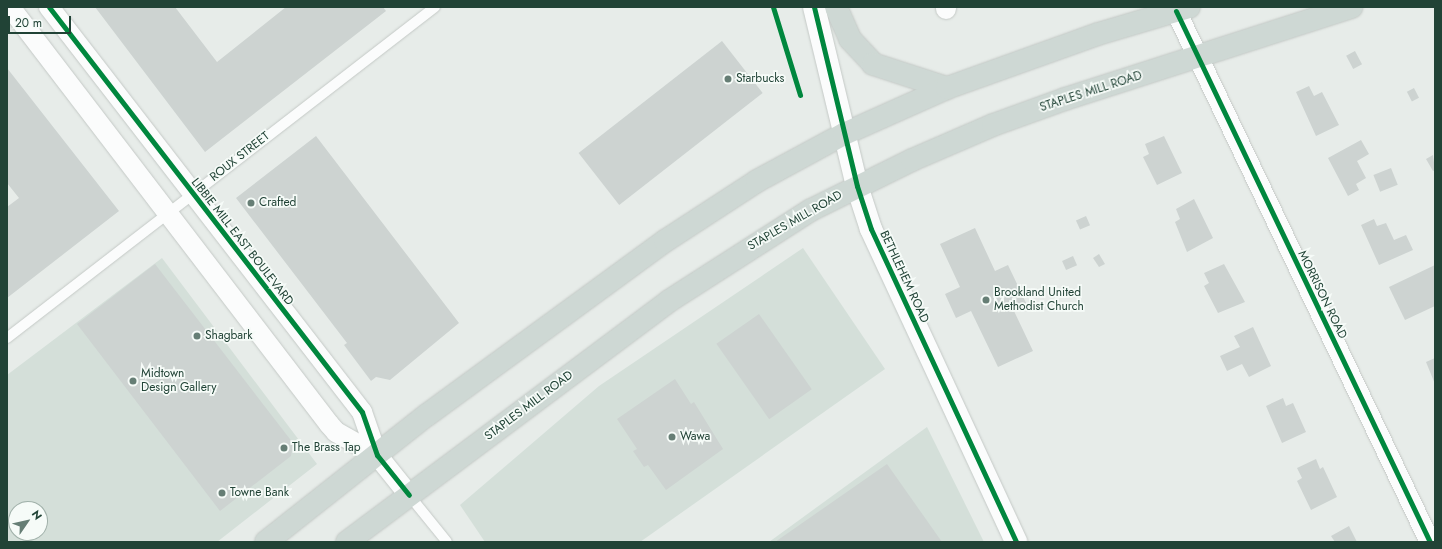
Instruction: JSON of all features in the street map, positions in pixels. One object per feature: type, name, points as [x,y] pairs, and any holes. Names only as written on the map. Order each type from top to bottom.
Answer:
[{"type":"main road","points":[[836,7],[850,39],[873,64],[947,88]]},
{"type":"main road","name":"STAPLES MILL ROAD","points":[[347,542],[709,273],[811,210],[856,186],[993,125],[1352,7]]},
{"type":"main road","points":[[266,542],[427,415],[695,220],[763,177],[844,134],[947,88],[1098,34],[1182,9]]},
{"type":"street","name":"LIBBIE MILL EAST BOULEVARD","points":[[10,7],[166,214],[329,424],[336,432],[377,455]]},
{"type":"street","name":"LIBBIE MILL EAST BOULEVARD","points":[[49,7],[192,194],[362,412],[377,455],[409,495]]},
{"type":"street","name":"BETHLEHEM ROAD","points":[[814,7],[856,186],[871,229],[1016,542]]},
{"type":"street","name":"MORRISON ROAD","points":[[1182,9],[1197,57],[1430,542]]},
{"type":"lane","name":"ROUX STREET","points":[[7,338],[435,7]]},
{"type":"lane","points":[[409,495],[447,542]]},
{"type":"shaded area","points":[[803,248],[885,369],[640,542],[485,542],[460,505],[599,386]]},
{"type":"shaded area","points":[[162,258],[317,464],[217,542],[7,542],[7,375]]},
{"type":"shaded area","points":[[927,427],[984,542],[769,542]]},
{"type":"building","points":[[95,7],[175,7],[217,62],[286,7],[383,7],[386,11],[205,152]]},
{"type":"building","points":[[722,41],[763,93],[619,205],[579,153]]},
{"type":"building","points":[[1355,51],[1362,64],[1353,69],[1346,56]]},
{"type":"building","points":[[7,68],[119,211],[7,298],[7,207],[19,198],[7,183]]},
{"type":"building","points":[[1309,86],[1314,96],[1322,92],[1339,125],[1316,136],[1296,92]]},
{"type":"building","points":[[1414,88],[1419,98],[1412,101],[1407,92]]},
{"type":"building","points":[[316,136],[459,323],[390,380],[376,377],[371,381],[344,345],[347,343],[236,198]]},
{"type":"building","points":[[1164,136],[1182,173],[1157,185],[1143,157],[1149,154],[1145,144]]},
{"type":"building","points":[[1361,140],[1369,154],[1357,161],[1366,178],[1356,184],[1359,190],[1348,196],[1328,158]]},
{"type":"building","points":[[1433,155],[1435,170],[1433,171],[1426,159]]},
{"type":"building","points":[[1391,168],[1398,185],[1380,192],[1373,175]]},
{"type":"building","points":[[1194,199],[1213,238],[1187,252],[1175,222],[1180,219],[1176,209]]},
{"type":"building","points":[[1086,216],[1090,225],[1080,230],[1076,220]]},
{"type":"building","points":[[1374,219],[1377,226],[1386,223],[1394,240],[1406,235],[1413,250],[1379,265],[1361,225]]},
{"type":"building","name":"Brookland United Methodist Church","points":[[975,228],[995,271],[1008,265],[1027,305],[1014,311],[1033,351],[998,367],[971,311],[956,318],[945,294],[960,287],[940,244]]},
{"type":"building","points":[[1099,254],[1105,264],[1099,267],[1093,258]]},
{"type":"building","points":[[1073,256],[1077,265],[1066,270],[1062,261]]},
{"type":"building","points":[[155,264],[293,443],[291,456],[220,511],[77,324]]},
{"type":"building","points":[[1224,264],[1245,302],[1218,313],[1204,286],[1209,283],[1204,273]]},
{"type":"building","points":[[1435,265],[1435,306],[1405,320],[1389,287]]},
{"type":"building","points":[[759,314],[812,389],[769,419],[716,344]]},
{"type":"building","points":[[1253,327],[1271,366],[1249,377],[1242,364],[1227,371],[1220,356],[1240,347],[1234,336]]},
{"type":"building","points":[[1435,358],[1435,384],[1426,362]]},
{"type":"building","name":"Wawa","points":[[675,379],[691,404],[694,402],[723,449],[666,490],[648,465],[644,467],[633,451],[637,449],[617,419]]},
{"type":"building","points":[[1283,398],[1286,406],[1293,403],[1306,432],[1282,443],[1266,406]]},
{"type":"building","points":[[1316,459],[1320,469],[1323,467],[1337,497],[1311,510],[1297,481],[1302,478],[1297,468]]},
{"type":"building","points":[[887,464],[942,542],[775,542]]},
{"type":"building","points":[[1349,526],[1357,542],[1335,542],[1331,536]]},
{"type":"cycle path","points":[[49,7],[362,412],[377,455],[409,495]]},
{"type":"cycle path","points":[[773,7],[800,95]]},
{"type":"cycle path","points":[[814,7],[857,186],[871,229],[1016,542]]},
{"type":"cycle path","points":[[1176,11],[1430,542]]},
{"type":"place","name":"Starbucks","points":[[728,79]]},
{"type":"place","name":"Crafted","points":[[251,203]]},
{"type":"place","name":"Brookland United Methodist Church","points":[[986,300]]},
{"type":"place","name":"Shagbark","points":[[197,336]]},
{"type":"place","name":"Midtown Design Gallery","points":[[133,381]]},
{"type":"place","name":"Wawa","points":[[672,437]]},
{"type":"place","name":"The Brass Tap","points":[[284,448]]},
{"type":"place","name":"Towne Bank","points":[[222,493]]}]
